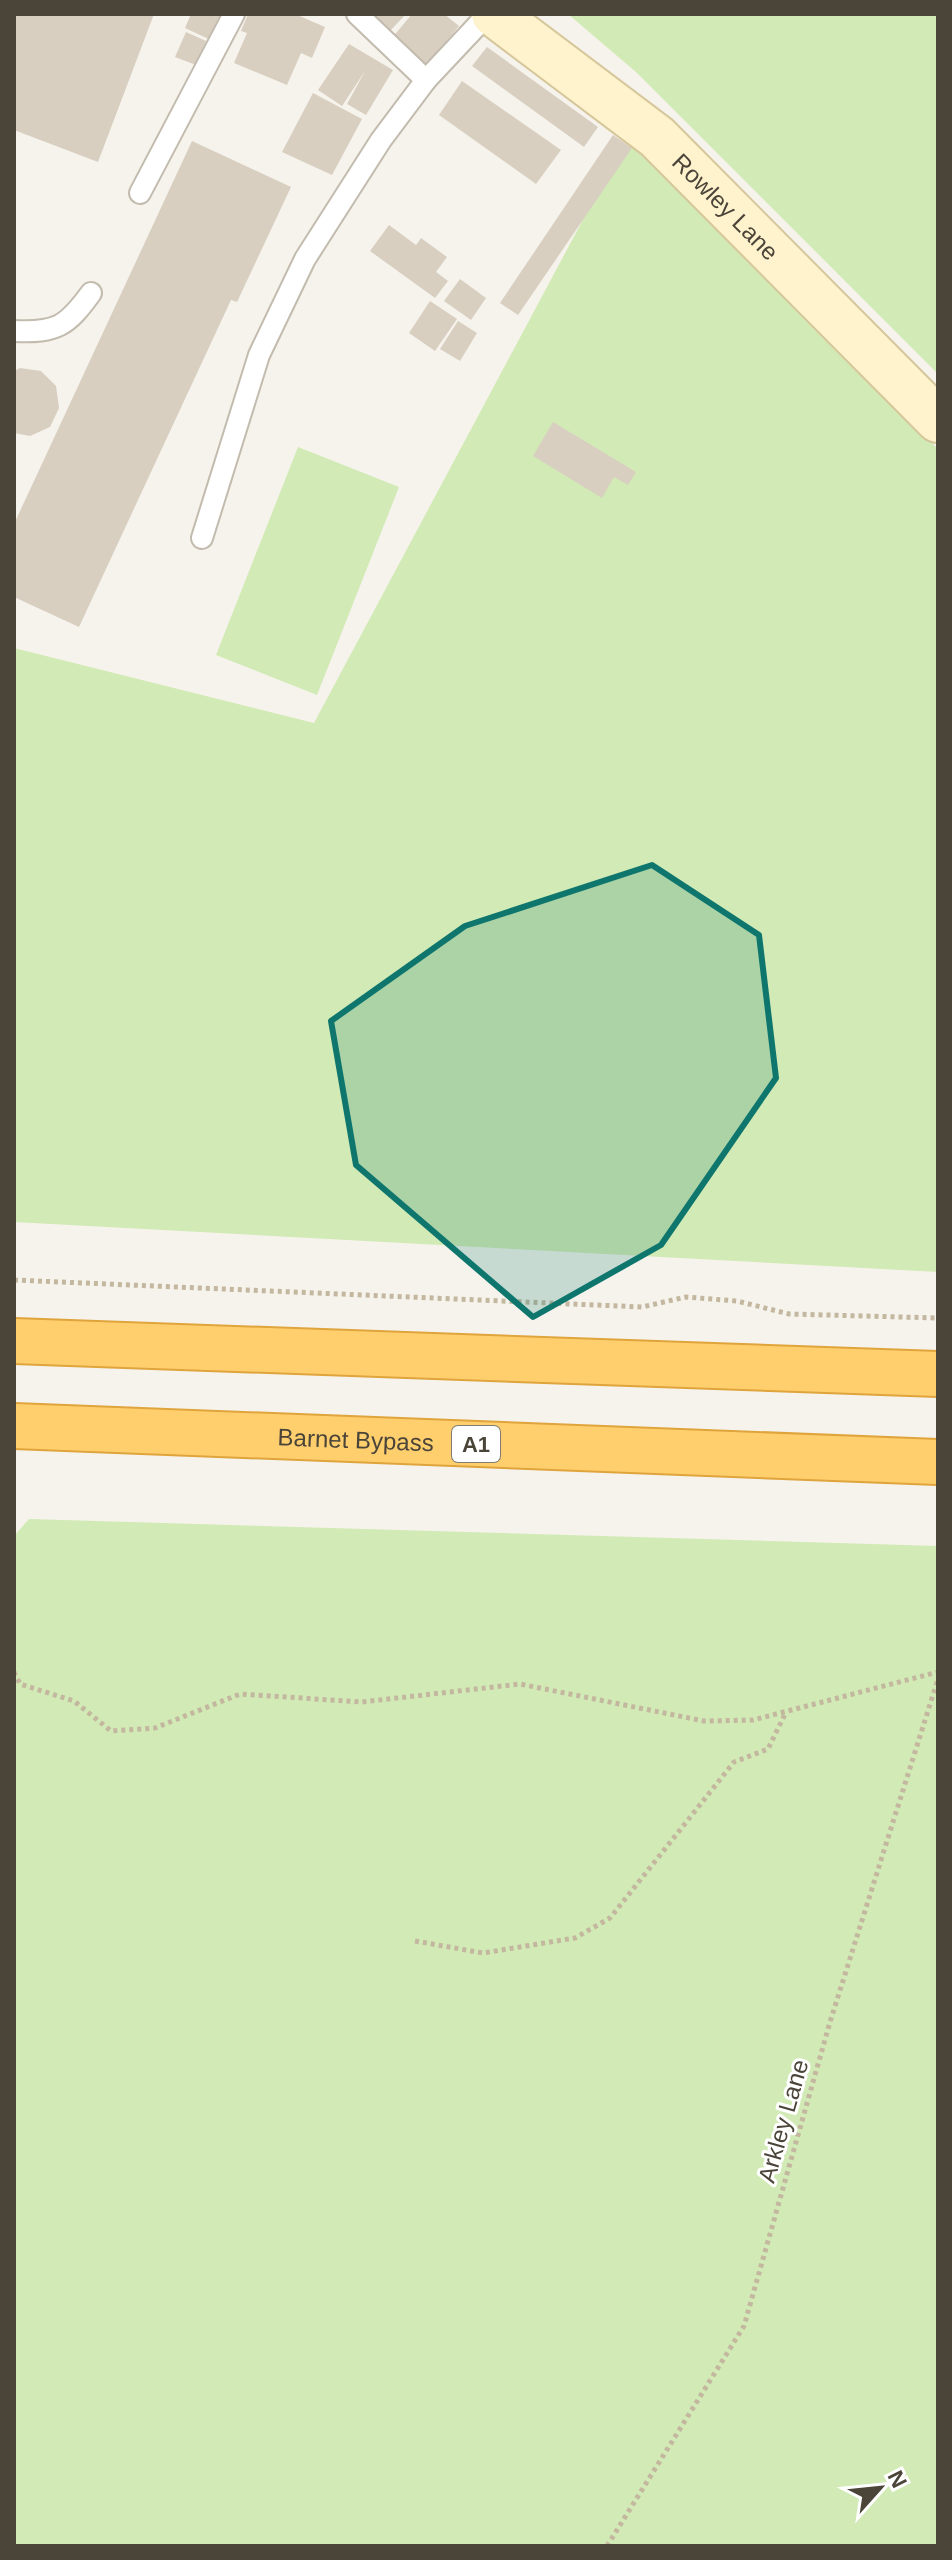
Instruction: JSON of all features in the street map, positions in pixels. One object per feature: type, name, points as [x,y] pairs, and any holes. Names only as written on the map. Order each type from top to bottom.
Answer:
[{"type":"highway","points":[[14,1341],[938,1374]]},
{"type":"highway","name":"Barnet Bypass","points":[[14,1426],[938,1462]]},
{"type":"street","name":"Rowley Lane","points":[[494,14],[657,137],[938,420]]},
{"type":"lane","points":[[140,193],[234,14]]},
{"type":"lane","points":[[357,14],[426,80]]},
{"type":"lane","points":[[202,538],[259,355],[305,259],[381,140],[426,80],[488,14]]},
{"type":"lane","points":[[14,331],[35,332],[70,322],[91,293]]},
{"type":"path","points":[[14,1280],[642,1307],[686,1297],[737,1301],[789,1314],[938,1318]]},
{"type":"path","points":[[14,1672],[20,1684],[74,1701],[111,1731],[155,1728],[240,1694],[362,1702],[520,1684],[704,1721],[753,1720],[938,1672]]},
{"type":"path","name":"Arkley Lane","points":[[607,2546],[744,2326],[830,2022],[938,1679]]},
{"type":"path","points":[[415,1941],[483,1953],[575,1938],[610,1918],[734,1762],[768,1749],[787,1711]]},
{"type":"highlighted area","points":[[652,865],[759,935],[776,1078],[661,1245],[533,1317],[356,1165],[331,1021],[465,926]]},
{"type":"green space","points":[[568,14],[938,14],[938,374],[636,72]]},
{"type":"green space","points":[[633,143],[938,449],[938,1272],[14,1222],[14,648],[314,723],[594,199]]},
{"type":"green space","points":[[298,447],[399,487],[317,695],[216,655]]},
{"type":"green space","points":[[29,1519],[938,1546],[938,2546],[14,2546],[14,1536]]},
{"type":"building","points":[[14,14],[154,14],[98,162],[14,130]]},
{"type":"building","points":[[191,14],[228,14],[215,42],[185,28]]},
{"type":"building","points":[[248,14],[295,14],[325,27],[312,58],[301,53],[287,85],[234,63],[247,33],[241,31]]},
{"type":"building","points":[[370,14],[406,14],[389,32]]},
{"type":"building","points":[[412,14],[444,14],[459,26],[425,67],[391,39]]},
{"type":"building","points":[[186,32],[206,41],[196,65],[175,57]]},
{"type":"building","points":[[349,44],[393,70],[366,115],[347,104],[365,71],[342,106],[318,90]]},
{"type":"building","points":[[487,47],[598,127],[584,147],[472,66]]},
{"type":"building","points":[[462,81],[561,150],[536,184],[439,115]]},
{"type":"building","points":[[313,93],[362,119],[332,175],[282,152]]},
{"type":"building","points":[[613,135],[632,148],[518,315],[500,303]]},
{"type":"building","points":[[192,141],[291,187],[237,302],[231,300],[79,627],[14,597],[14,524]]},
{"type":"building","points":[[389,225],[416,245],[421,238],[447,257],[436,272],[448,281],[435,298],[370,251]]},
{"type":"building","points":[[460,279],[486,298],[471,320],[444,301]]},
{"type":"building","points":[[430,301],[457,319],[435,351],[409,333]]},
{"type":"building","points":[[458,321],[477,333],[460,361],[440,349]]},
{"type":"building","points":[[20,368],[41,371],[56,386],[59,408],[50,427],[30,436],[14,433],[14,371]]},
{"type":"building","points":[[553,422],[636,472],[628,485],[614,477],[602,498],[533,456]]}]
